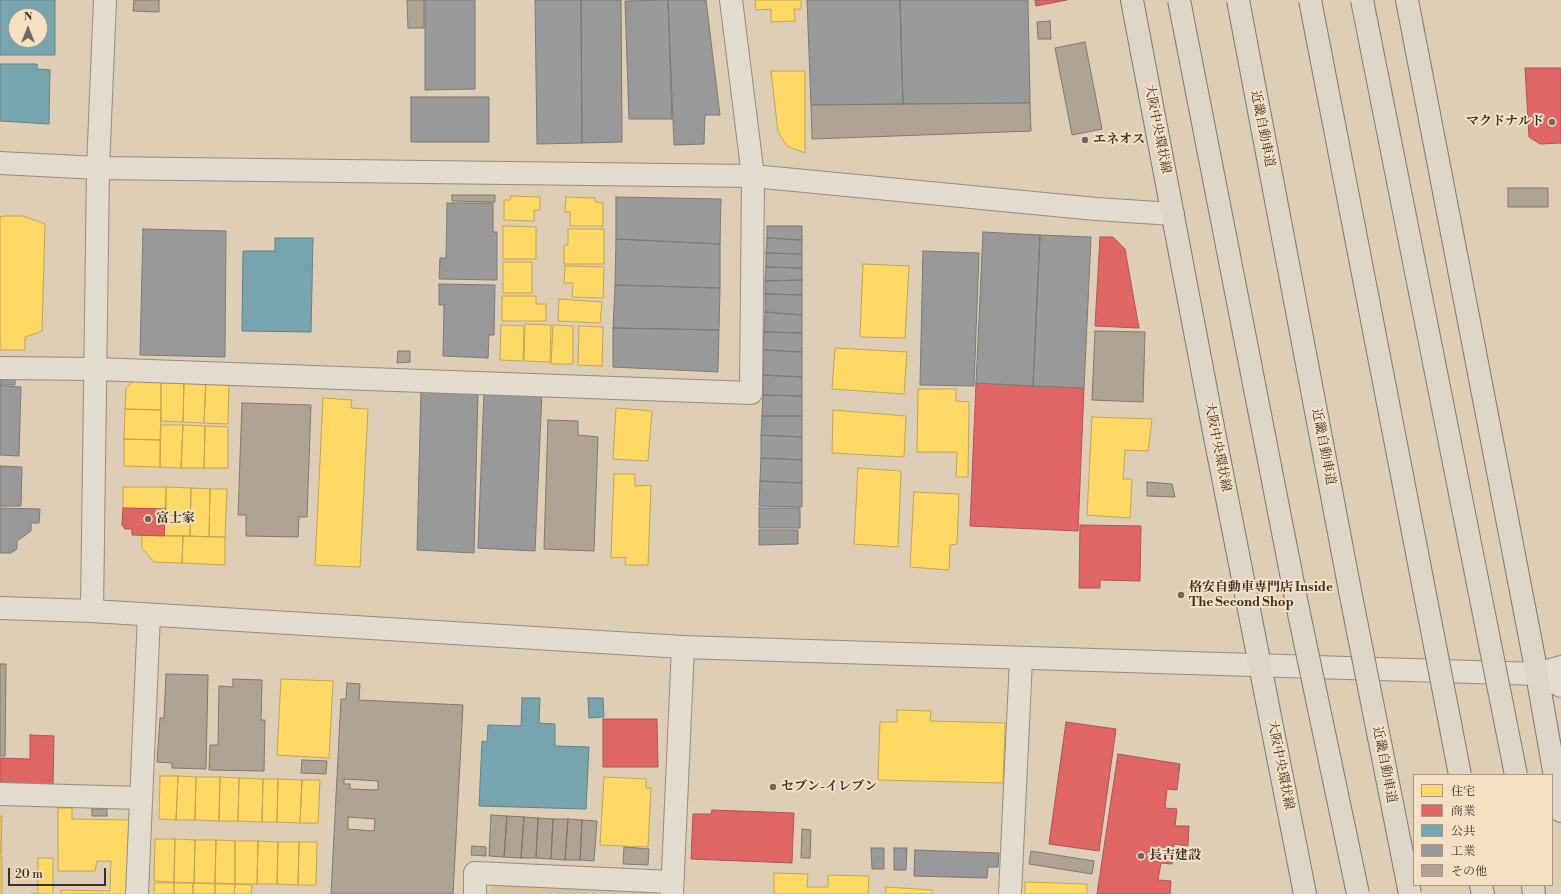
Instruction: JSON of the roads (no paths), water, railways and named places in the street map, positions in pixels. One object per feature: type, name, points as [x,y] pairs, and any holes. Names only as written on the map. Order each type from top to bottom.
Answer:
[{"type":"main road","name":"大阪中央環状線","points":[[1132,0],[1305,894]]},
{"type":"main road","points":[[1179,0],[1298,609],[1358,894]]},
{"type":"main road","name":"近畿自動車道","points":[[1238,0],[1351,596],[1410,894]]},
{"type":"main road","points":[[1310,0],[1460,774]]},
{"type":"main road","points":[[1362,0],[1516,774]]},
{"type":"main road","points":[[1407,0],[1538,674],[1561,811]]},
{"type":"street","points":[[92,611],[98,168],[105,0]]},
{"type":"street","points":[[0,368],[95,369],[751,393],[753,176],[731,0]]},
{"type":"street","points":[[0,163],[98,168],[753,176],[1096,209],[1173,214]]},
{"type":"street","points":[[0,608],[92,611],[683,647],[1021,659],[1538,674],[1561,667]]},
{"type":"street","points":[[137,894],[148,615]]},
{"type":"street","points":[[475,894],[475,873],[672,888],[683,647]]},
{"type":"street","points":[[1010,894],[1021,659]]},
{"type":"street","points":[[1538,674],[1561,686]]},
{"type":"street","points":[[0,794],[141,798]]},
{"type":"place","name":"マクドナルド","points":[[1552,122]]},
{"type":"place","name":"エネオス","points":[[1085,140]]},
{"type":"place","name":"富士家","points":[[148,519]]},
{"type":"place","name":"格安自動車専門店 Inside The Second Shop","points":[[1181,595]]},
{"type":"place","name":"セブン-イレブン","points":[[773,787]]},
{"type":"place","name":"長吉建設","points":[[1141,856]]}]
